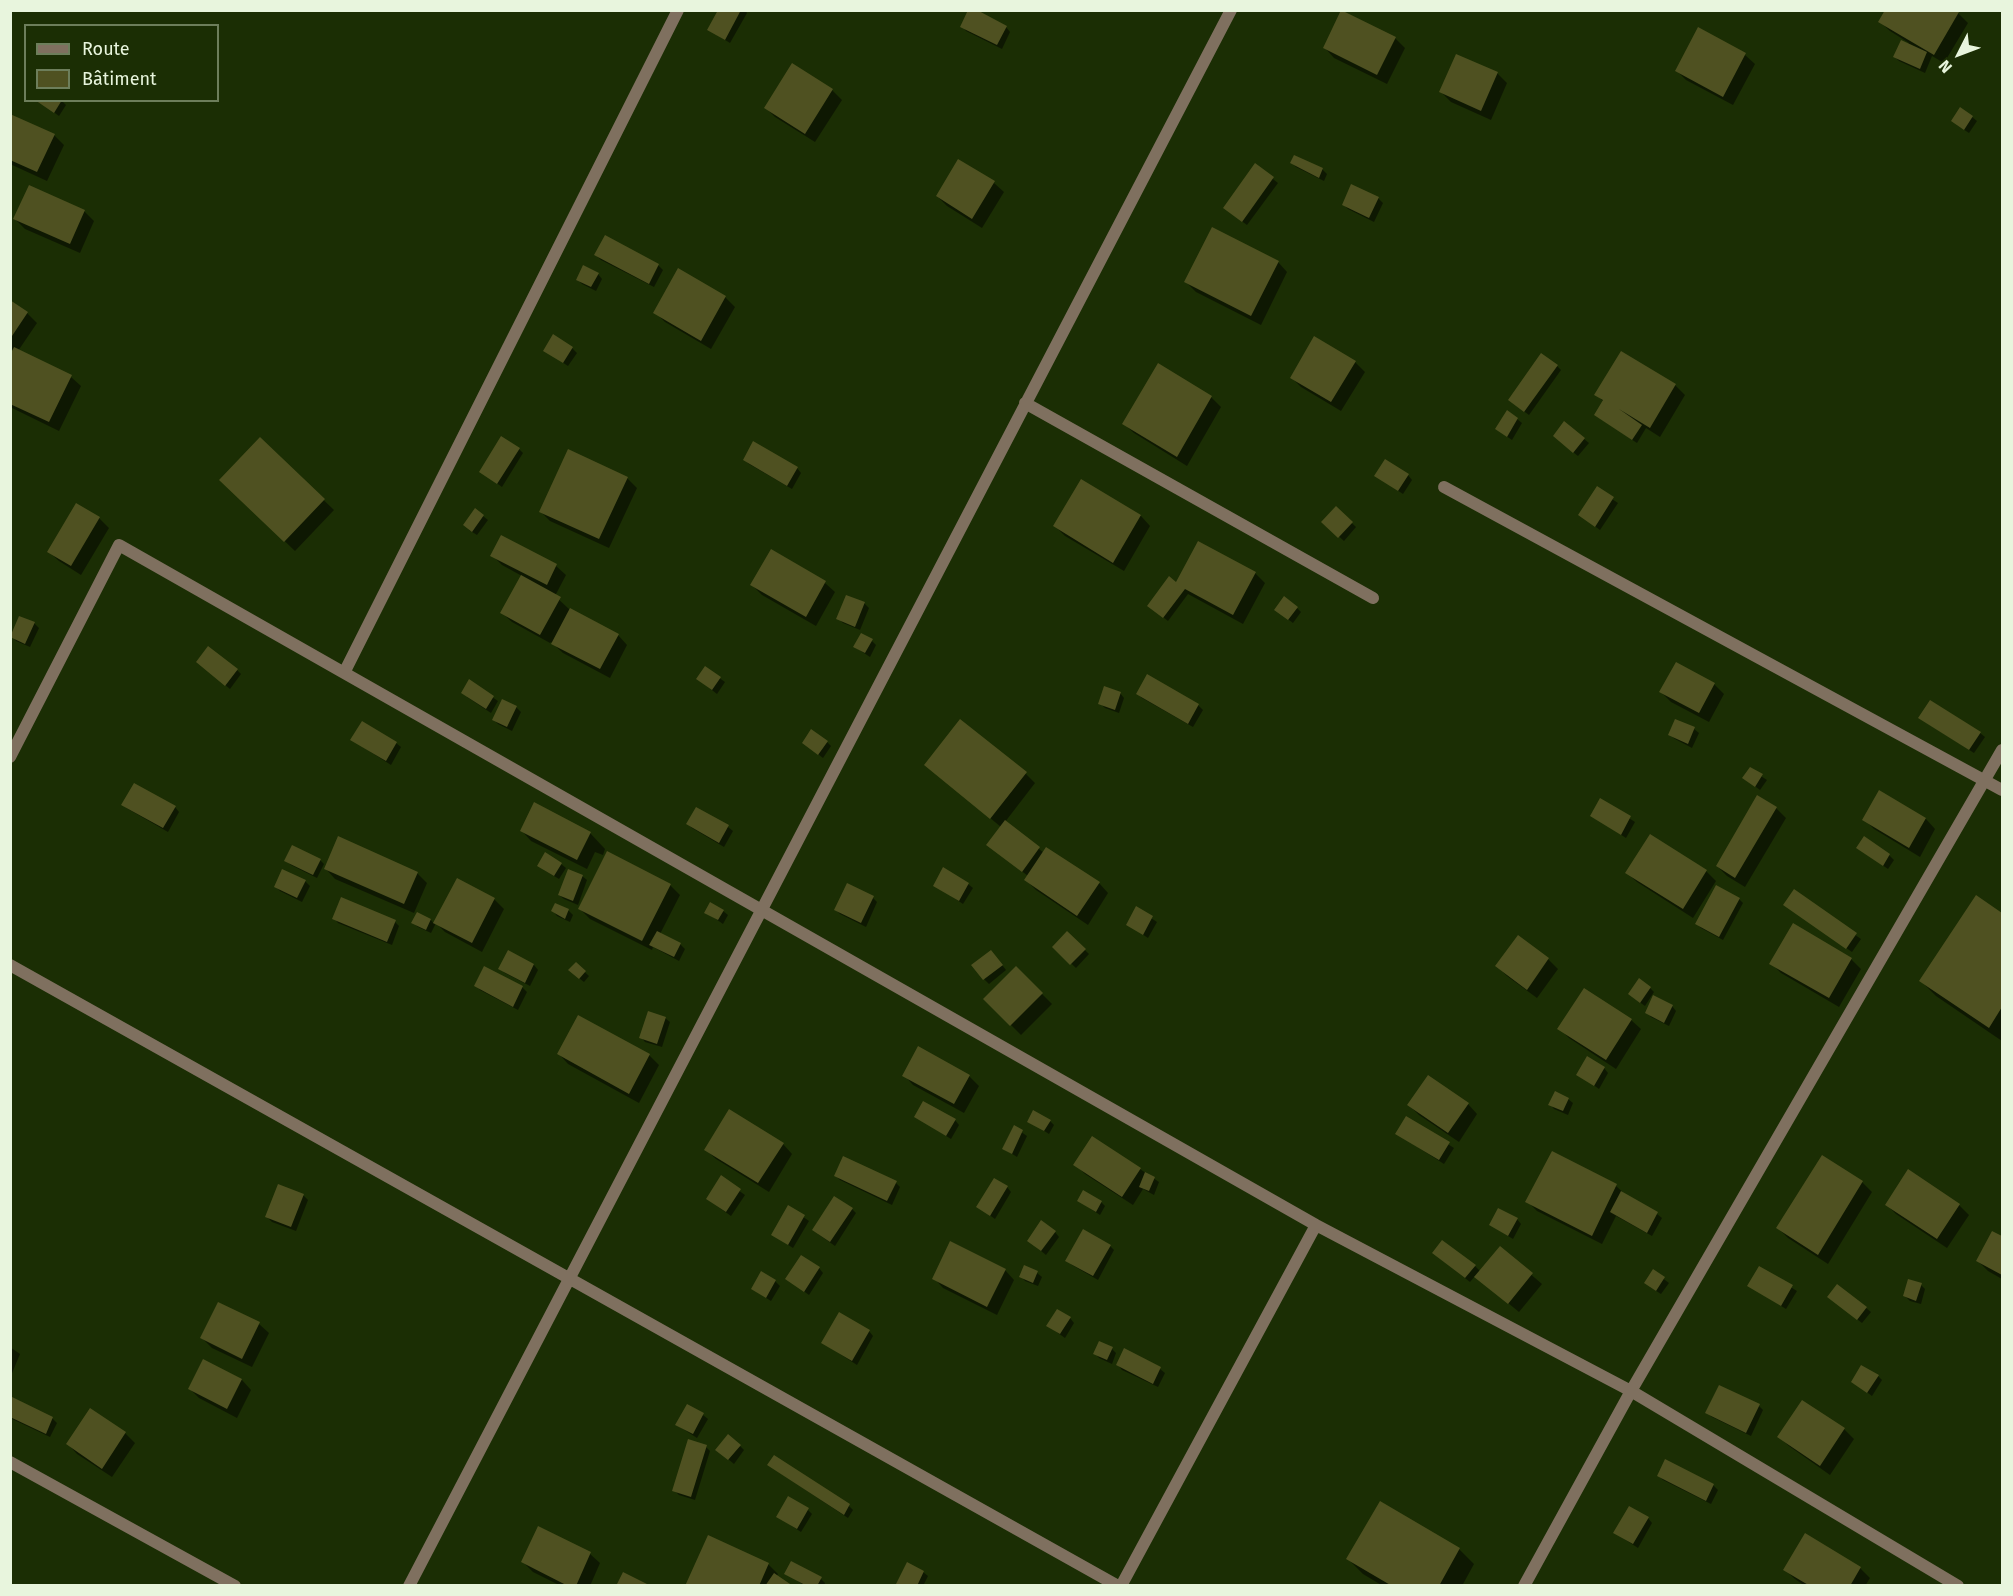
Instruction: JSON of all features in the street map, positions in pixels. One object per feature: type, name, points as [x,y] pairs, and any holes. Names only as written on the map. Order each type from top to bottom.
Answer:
[{"type":"street","points":[[344,673],[678,10]]},
{"type":"street","points":[[409,1586],[1232,10]]},
{"type":"street","points":[[1025,403],[1373,598]]},
{"type":"street","points":[[1444,487],[2002,790]]},
{"type":"street","points":[[10,757],[119,544],[1316,1225],[1631,1391],[1959,1586]]},
{"type":"street","points":[[1524,1586],[1631,1391],[2002,750]]},
{"type":"street","points":[[10,965],[1120,1586],[1316,1225]]},
{"type":"street","points":[[10,1462],[236,1586]]},
{"type":"building","points":[[718,10],[741,10],[725,40],[707,30]]},
{"type":"building","points":[[968,10],[977,10],[1007,26],[997,45],[960,27]]},
{"type":"building","points":[[1341,10],[1396,37],[1377,75],[1323,48]]},
{"type":"building","points":[[1885,10],[1957,10],[1959,12],[1934,55],[1878,22]]},
{"type":"building","points":[[1698,27],[1746,53],[1723,97],[1675,71]]},
{"type":"building","points":[[1901,40],[1927,52],[1920,69],[1893,57]]},
{"type":"building","points":[[1456,54],[1498,72],[1481,111],[1439,92]]},
{"type":"building","points":[[792,63],[833,89],[805,134],[764,108]]},
{"type":"building","points":[[38,102],[61,102],[54,113]]},
{"type":"building","points":[[1960,107],[1973,116],[1964,130],[1951,121]]},
{"type":"building","points":[[10,114],[55,134],[37,172],[10,160]]},
{"type":"building","points":[[1294,155],[1323,168],[1319,178],[1290,163]]},
{"type":"building","points":[[958,159],[995,181],[972,219],[936,196]]},
{"type":"building","points":[[1255,163],[1274,177],[1242,222],[1223,208]]},
{"type":"building","points":[[1351,184],[1379,197],[1369,218],[1342,205]]},
{"type":"building","points":[[29,185],[85,210],[70,244],[13,219]]},
{"type":"building","points":[[1212,227],[1279,261],[1251,316],[1184,282]]},
{"type":"building","points":[[605,235],[659,264],[649,284],[594,255]]},
{"type":"building","points":[[583,265],[599,273],[591,287],[576,280]]},
{"type":"building","points":[[678,268],[726,296],[701,341],[653,313]]},
{"type":"building","points":[[10,300],[28,312],[10,339]]},
{"type":"building","points":[[553,334],[573,347],[563,363],[543,351]]},
{"type":"building","points":[[1314,336],[1356,361],[1331,402],[1290,378]]},
{"type":"building","points":[[14,347],[72,375],[49,422],[10,404],[10,355]]},
{"type":"building","points":[[1621,351],[1676,384],[1650,428],[1619,409],[1642,425],[1632,440],[1594,415],[1603,400],[1594,395]]},
{"type":"building","points":[[1541,353],[1558,365],[1524,412],[1508,400]]},
{"type":"building","points":[[1158,363],[1212,396],[1177,457],[1122,424]]},
{"type":"building","points":[[1507,410],[1518,418],[1507,437],[1495,429]]},
{"type":"building","points":[[1564,421],[1585,438],[1573,453],[1553,436]]},
{"type":"building","points":[[501,436],[520,448],[497,484],[479,472]]},
{"type":"building","points":[[260,437],[325,499],[284,542],[219,480]]},
{"type":"building","points":[[753,441],[798,467],[787,486],[743,460]]},
{"type":"building","points":[[568,449],[628,477],[599,539],[539,512]]},
{"type":"building","points":[[1385,459],[1409,474],[1398,491],[1374,476]]},
{"type":"building","points":[[1081,479],[1141,515],[1113,563],[1053,526]]},
{"type":"building","points":[[1597,486],[1614,497],[1595,527],[1578,515]]},
{"type":"building","points":[[76,503],[100,517],[71,566],[47,552]]},
{"type":"building","points":[[1336,506],[1353,522],[1338,538],[1321,522]]},
{"type":"building","points":[[475,508],[484,515],[472,532],[463,525]]},
{"type":"building","points":[[501,535],[557,564],[547,585],[490,556]]},
{"type":"building","points":[[1198,541],[1256,572],[1233,615],[1185,589],[1163,618],[1147,606],[1169,576],[1176,582]]},
{"type":"building","points":[[771,549],[826,581],[806,617],[750,585]]},
{"type":"building","points":[[521,575],[561,597],[540,635],[500,613]]},
{"type":"building","points":[[846,595],[865,602],[855,627],[836,619]]},
{"type":"building","points":[[1284,596],[1298,607],[1288,620],[1274,610]]},
{"type":"building","points":[[570,608],[619,634],[600,669],[551,644]]},
{"type":"building","points":[[19,616],[35,622],[25,644],[10,637]]},
{"type":"building","points":[[861,633],[873,639],[865,653],[853,647]]},
{"type":"building","points":[[208,646],[238,669],[225,686],[196,662]]},
{"type":"building","points":[[1676,662],[1715,683],[1699,713],[1659,692]]},
{"type":"building","points":[[705,666],[721,677],[712,690],[696,679]]},
{"type":"building","points":[[1147,674],[1199,704],[1188,724],[1136,694]]},
{"type":"building","points":[[469,679],[494,696],[486,709],[461,693]]},
{"type":"building","points":[[1104,686],[1121,692],[1115,710],[1098,704]]},
{"type":"building","points":[[502,699],[517,706],[507,727],[492,720]]},
{"type":"building","points":[[1930,700],[1981,732],[1969,750],[1918,718]]},
{"type":"building","points":[[960,719],[1027,772],[990,819],[924,765]]},
{"type":"building","points":[[1675,719],[1695,727],[1688,744],[1668,735]]},
{"type":"building","points":[[362,721],[397,742],[386,761],[350,740]]},
{"type":"building","points":[[811,729],[828,741],[818,755],[802,743]]},
{"type":"building","points":[[1750,767],[1763,774],[1755,787],[1742,778]]},
{"type":"building","points":[[134,783],[176,806],[163,828],[121,805]]},
{"type":"building","points":[[1879,790],[1926,818],[1909,848],[1862,820]]},
{"type":"building","points":[[1757,795],[1777,807],[1735,878],[1716,866]]},
{"type":"building","points":[[1600,798],[1631,816],[1621,835],[1590,816]]},
{"type":"building","points":[[534,802],[591,832],[577,860],[520,831]]},
{"type":"building","points":[[696,807],[729,825],[719,843],[686,824]]},
{"type":"building","points":[[1005,820],[1040,847],[1022,872],[986,845]]},
{"type":"building","points":[[1650,834],[1707,870],[1683,909],[1625,873]]},
{"type":"building","points":[[338,836],[418,872],[404,904],[324,869]]},
{"type":"building","points":[[1864,836],[1890,854],[1883,866],[1856,848]]},
{"type":"building","points":[[292,845],[321,859],[313,875],[284,861]]},
{"type":"building","points":[[1046,847],[1100,882],[1077,916],[1024,880]]},
{"type":"building","points":[[607,851],[671,884],[642,941],[578,909]]},
{"type":"building","points":[[545,852],[562,863],[554,876],[537,866]]},
{"type":"building","points":[[943,867],[969,883],[959,901],[933,886]]},
{"type":"building","points":[[282,869],[306,880],[297,898],[274,887]]},
{"type":"building","points":[[568,869],[583,875],[573,901],[558,895]]},
{"type":"building","points":[[457,878],[495,898],[472,943],[433,923]]},
{"type":"building","points":[[847,883],[874,896],[861,923],[834,910]]},
{"type":"building","points":[[1716,885],[1740,898],[1719,937],[1695,924]]},
{"type":"building","points":[[1794,889],[1857,933],[1846,949],[1783,905]]},
{"type":"building","points":[[1976,895],[2002,913],[2002,1007],[1989,1028],[1919,981]]},
{"type":"building","points":[[341,897],[396,920],[387,942],[332,919]]},
{"type":"building","points":[[710,902],[724,910],[718,920],[704,913]]},
{"type":"building","points":[[555,903],[569,909],[565,919],[551,911]]},
{"type":"building","points":[[1136,906],[1153,916],[1143,935],[1126,925]]},
{"type":"building","points":[[417,912],[431,919],[426,930],[411,923]]},
{"type":"building","points":[[1793,923],[1852,958],[1829,998],[1769,964]]},
{"type":"building","points":[[657,931],[681,943],[674,957],[649,945]]},
{"type":"building","points":[[1067,931],[1086,949],[1070,965],[1052,947]]},
{"type":"building","points":[[1518,935],[1549,958],[1527,990],[1495,966]]},
{"type":"building","points":[[508,950],[534,964],[525,983],[498,969]]},
{"type":"building","points":[[991,950],[1003,965],[983,980],[971,965]]},
{"type":"building","points":[[576,962],[586,971],[579,979],[568,970]]},
{"type":"building","points":[[484,966],[523,986],[513,1007],[474,986]]},
{"type":"building","points":[[1016,966],[1043,993],[1010,1026],[983,999]]},
{"type":"building","points":[[1639,978],[1651,987],[1640,1003],[1628,994]]},
{"type":"building","points":[[1584,988],[1632,1019],[1606,1060],[1557,1029]]},
{"type":"building","points":[[1653,995],[1673,1005],[1664,1023],[1645,1013]]},
{"type":"building","points":[[648,1011],[666,1017],[657,1044],[639,1038]]},
{"type":"building","points":[[578,1015],[650,1054],[629,1094],[557,1054]]},
{"type":"building","points":[[918,1046],[970,1075],[954,1104],[902,1076]]},
{"type":"building","points":[[1587,1056],[1605,1067],[1594,1086],[1576,1075]]},
{"type":"building","points":[[1428,1075],[1469,1103],[1448,1133],[1407,1105]]},
{"type":"building","points":[[1555,1091],[1569,1098],[1563,1111],[1548,1105]]},
{"type":"building","points":[[923,1101],[956,1119],[946,1136],[914,1117]]},
{"type":"building","points":[[729,1109],[784,1143],[758,1183],[704,1150]]},
{"type":"building","points":[[1033,1110],[1051,1120],[1044,1131],[1027,1122]]},
{"type":"building","points":[[1406,1116],[1450,1142],[1439,1160],[1395,1134]]},
{"type":"building","points":[[1014,1125],[1023,1130],[1012,1154],[1002,1149]]},
{"type":"building","points":[[1092,1136],[1141,1168],[1122,1197],[1073,1165]]},
{"type":"building","points":[[1552,1151],[1617,1184],[1592,1236],[1525,1202]]},
{"type":"building","points":[[1822,1155],[1863,1181],[1818,1255],[1776,1228]]},
{"type":"building","points":[[843,1156],[897,1181],[887,1201],[834,1176]]},
{"type":"building","points":[[1908,1169],[1960,1204],[1937,1239],[1885,1205]]},
{"type":"building","points":[[1145,1172],[1155,1177],[1149,1191],[1139,1187]]},
{"type":"building","points":[[721,1175],[741,1189],[726,1212],[706,1199]]},
{"type":"building","points":[[994,1178],[1008,1186],[990,1216],[976,1207]]},
{"type":"building","points":[[278,1184],[304,1194],[291,1227],[265,1217]]},
{"type":"building","points":[[1083,1190],[1102,1201],[1096,1212],[1077,1201]]},
{"type":"building","points":[[1621,1191],[1658,1212],[1647,1233],[1610,1212]]},
{"type":"building","points":[[834,1196],[853,1208],[830,1242],[812,1230]]},
{"type":"building","points":[[788,1205],[805,1215],[788,1245],[771,1235]]},
{"type":"building","points":[[1498,1208],[1518,1218],[1508,1236],[1489,1225]]},
{"type":"building","points":[[1041,1220],[1056,1231],[1041,1251],[1027,1241]]},
{"type":"building","points":[[1083,1229],[1111,1245],[1093,1276],[1065,1261]]},
{"type":"building","points":[[1992,1231],[2002,1236],[2002,1275],[1976,1261]]},
{"type":"building","points":[[1442,1240],[1476,1265],[1465,1278],[1432,1253]]},
{"type":"building","points":[[950,1241],[1006,1269],[987,1307],[932,1279]]},
{"type":"building","points":[[1500,1246],[1533,1273],[1508,1304],[1474,1277]]},
{"type":"building","points":[[801,1255],[820,1267],[804,1292],[785,1279]]},
{"type":"building","points":[[1024,1265],[1038,1271],[1033,1283],[1019,1277]]},
{"type":"building","points":[[1759,1266],[1793,1285],[1781,1306],[1747,1286]]},
{"type":"building","points":[[1653,1269],[1665,1277],[1656,1291],[1644,1283]]},
{"type":"building","points":[[761,1271],[776,1280],[766,1298],[751,1289]]},
{"type":"building","points":[[1908,1279],[1922,1283],[1916,1301],[1903,1296]]},
{"type":"building","points":[[1837,1284],[1867,1307],[1857,1320],[1827,1297]]},
{"type":"building","points":[[218,1302],[260,1322],[242,1359],[200,1338]]},
{"type":"building","points":[[1057,1309],[1071,1317],[1060,1334],[1046,1326]]},
{"type":"building","points":[[839,1312],[870,1330],[852,1361],[821,1343]]},
{"type":"building","points":[[1099,1341],[1113,1347],[1107,1360],[1093,1354]]},
{"type":"building","points":[[1124,1348],[1161,1367],[1153,1384],[1116,1365]]},
{"type":"building","points":[[203,1359],[242,1379],[227,1409],[188,1389]]},
{"type":"building","points":[[1861,1365],[1879,1375],[1867,1393],[1851,1382]]},
{"type":"building","points":[[1719,1385],[1760,1404],[1746,1433],[1705,1413]]},
{"type":"building","points":[[10,1396],[53,1417],[46,1434],[10,1417]]},
{"type":"building","points":[[1802,1400],[1845,1428],[1820,1466],[1777,1437]]},
{"type":"building","points":[[687,1404],[704,1413],[693,1434],[675,1425]]},
{"type":"building","points":[[90,1408],[126,1432],[102,1469],[66,1444]]},
{"type":"building","points":[[728,1434],[741,1445],[728,1460],[715,1450]]},
{"type":"building","points":[[688,1439],[707,1445],[691,1497],[672,1491]]},
{"type":"building","points":[[774,1455],[850,1504],[844,1515],[767,1465]]},
{"type":"building","points":[[1665,1459],[1714,1484],[1706,1501],[1657,1476]]},
{"type":"building","points":[[788,1496],[809,1508],[797,1529],[776,1517]]},
{"type":"building","points":[[1380,1501],[1460,1548],[1439,1586],[1392,1586],[1346,1559]]},
{"type":"building","points":[[1629,1506],[1649,1517],[1633,1544],[1613,1533]]},
{"type":"building","points":[[538,1526],[591,1552],[576,1586],[568,1586],[521,1562]]},
{"type":"building","points":[[1805,1533],[1861,1567],[1850,1586],[1810,1586],[1783,1570]]},
{"type":"building","points":[[708,1535],[769,1563],[759,1586],[685,1586]]},
{"type":"building","points":[[791,1561],[822,1577],[817,1586],[807,1586],[784,1574]]},
{"type":"building","points":[[907,1562],[924,1571],[917,1586],[895,1586]]},
{"type":"building","points":[[623,1572],[651,1586],[616,1586]]},
{"type":"building","points":[[774,1573],[793,1586],[765,1586]]}]
